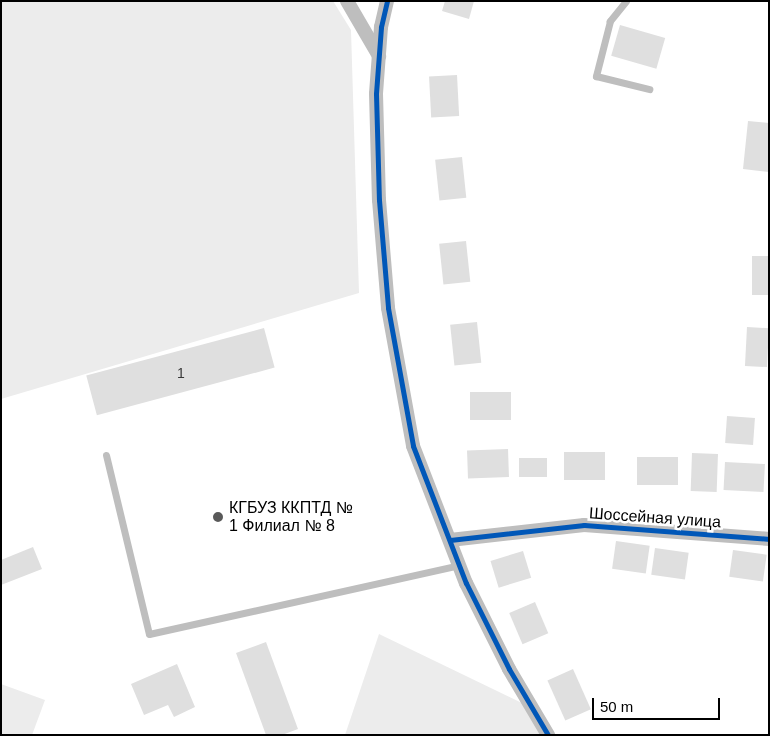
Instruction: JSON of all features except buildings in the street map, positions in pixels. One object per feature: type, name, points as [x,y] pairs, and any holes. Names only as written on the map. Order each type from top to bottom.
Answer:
[{"type":"street","points":[[347,1],[379,56]]},
{"type":"street","points":[[387,1],[376,94],[379,200],[388,308],[413,446],[460,566],[509,669],[548,735]]},
{"type":"street","name":"Шоссейная улица","points":[[450,540],[584,525],[769,539]]},
{"type":"lane","points":[[626,1],[610,22],[596,76],[648,89]]},
{"type":"lane","points":[[106,455],[149,634],[460,566]]},
{"type":"shaded area","points":[[1,1],[333,1],[351,30],[359,293],[1,399]]},
{"type":"shaded area","points":[[379,634],[524,704],[541,735],[345,735]]},
{"type":"shaded area","points":[[1,684],[45,700],[32,735],[1,735]]},
{"type":"cycle path","points":[[387,1],[381,27],[376,94],[379,200],[388,308],[413,446],[466,583],[509,669],[548,735]]},
{"type":"cycle path","points":[[450,540],[584,525],[769,539]]},
{"type":"place","name":"КГБУЗ ККПТД № 1 Филиал № 8","points":[[218,517]]}]
